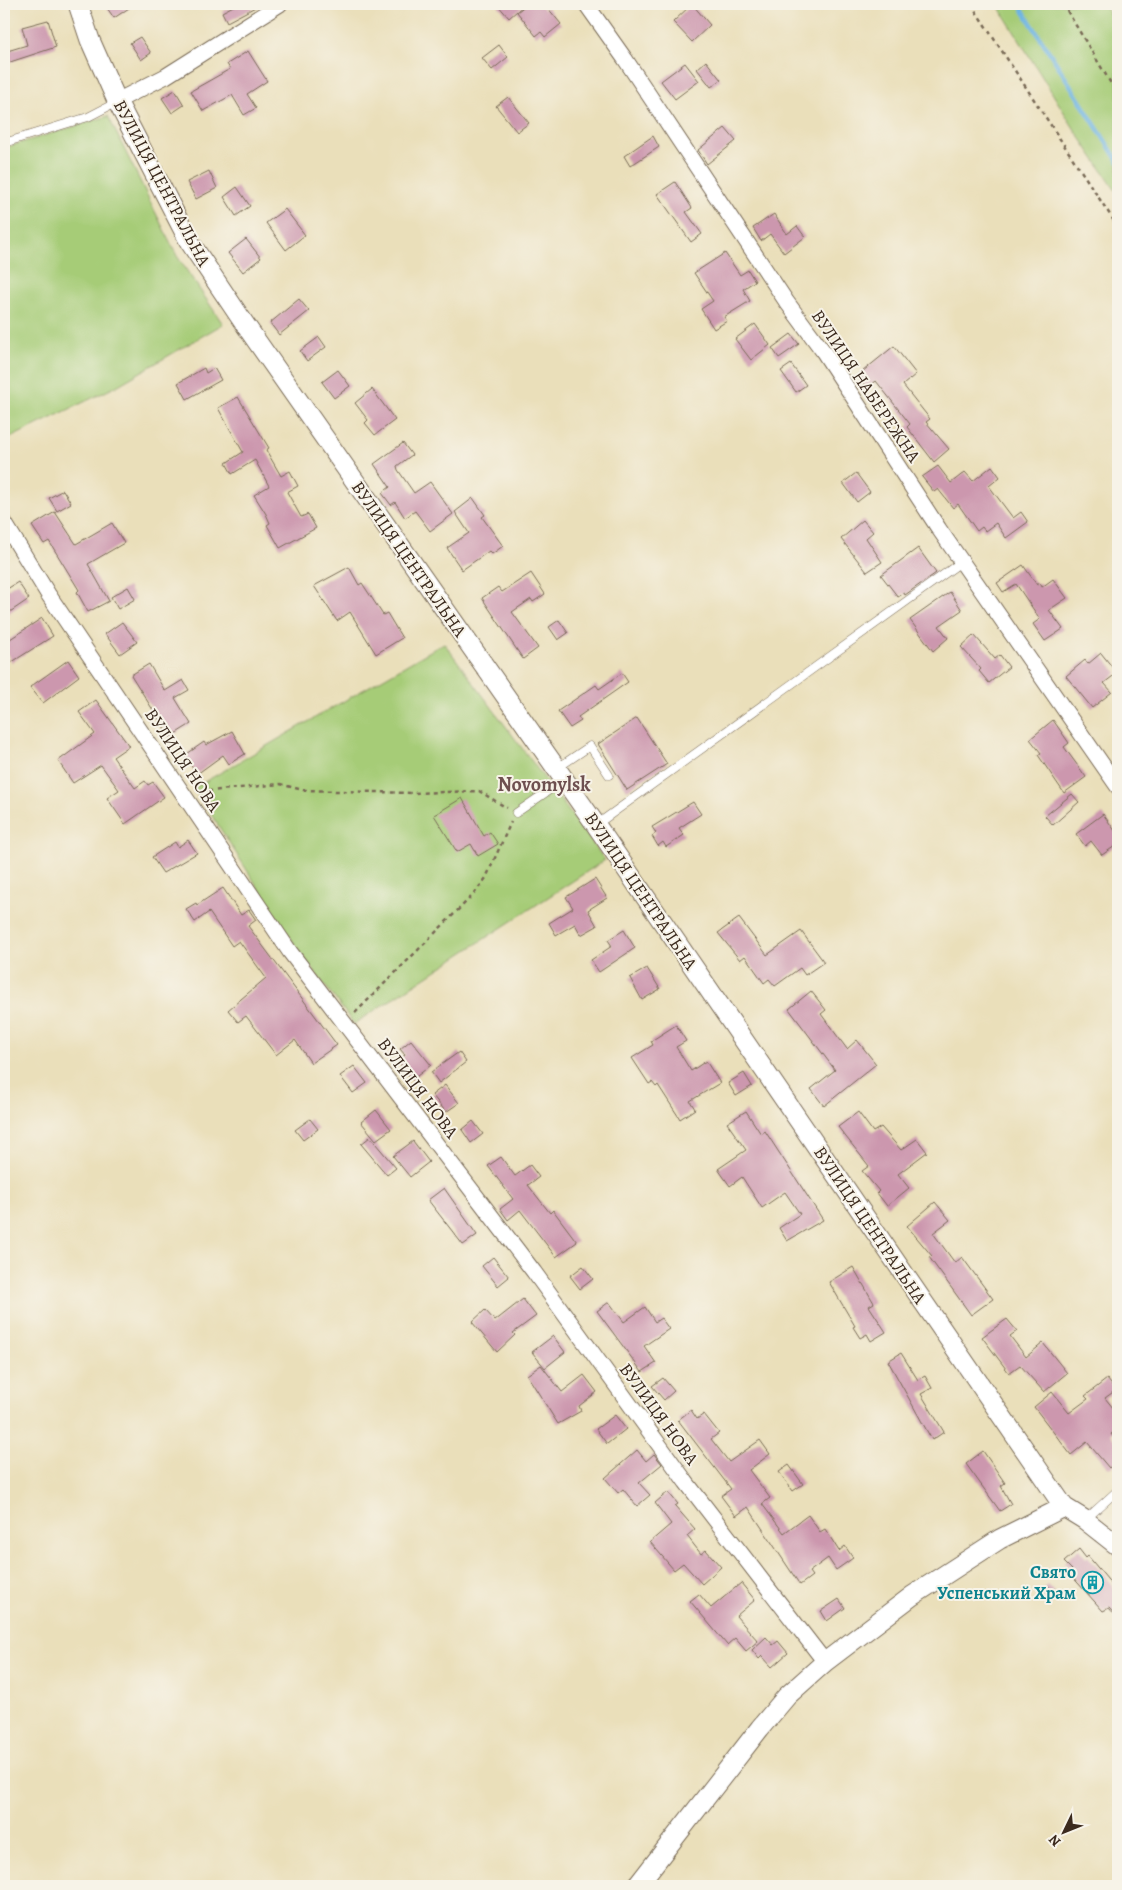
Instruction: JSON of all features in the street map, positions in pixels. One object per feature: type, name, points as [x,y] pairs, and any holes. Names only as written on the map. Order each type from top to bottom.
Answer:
[{"type":"street","name":"ВУЛИЦЯ ЦЕНТРАЛЬНА","points":[[78,4],[90,40],[117,101],[189,241],[596,825],[1064,1506],[1118,1546]]},
{"type":"street","points":[[117,101],[166,76],[280,4]]},
{"type":"street","name":"ВУЛИЦЯ НАБЕРЕЖНА","points":[[586,4],[625,59],[786,301],[823,351],[961,562],[1118,787]]},
{"type":"street","name":"ВУЛИЦЯ НОВА","points":[[4,522],[48,594],[290,952],[534,1272],[686,1482],[824,1662]]},
{"type":"street","points":[[637,1886],[760,1728],[788,1696],[824,1662],[936,1580],[1000,1539],[1064,1506]]},
{"type":"lane","points":[[4,143],[88,117],[117,101]]},
{"type":"lane","points":[[596,825],[961,562]]},
{"type":"lane","points":[[516,813],[590,746],[609,774]]},
{"type":"lane","points":[[1085,1520],[1118,1490]]},
{"type":"path","points":[[971,4],[1118,227]]},
{"type":"path","points":[[1063,4],[1118,95]]},
{"type":"path","points":[[184,794],[280,784],[303,790],[412,793],[479,791],[516,813],[486,878],[474,894],[345,1024]]},
{"type":"green space","points":[[997,4],[1104,4],[1118,29],[1118,194],[1075,130]]},
{"type":"green space","points":[[108,116],[177,256],[223,324],[115,387],[4,441],[4,148]]},
{"type":"green space","points":[[444,643],[605,860],[354,1024],[301,954],[194,788]]},
{"type":"building","points":[[113,4],[135,4],[114,18],[107,8]]},
{"type":"building","points":[[237,4],[261,4],[227,22],[222,12]]},
{"type":"building","points":[[497,4],[525,4],[509,18]]},
{"type":"building","points":[[527,4],[540,4],[545,10],[547,7],[561,24],[545,37],[541,32],[536,36],[517,12]]},
{"type":"building","points":[[692,4],[710,25],[692,42],[673,22]]},
{"type":"building","points":[[48,20],[56,47],[4,64],[4,52],[27,45],[22,27]]},
{"type":"building","points":[[140,37],[151,53],[141,60],[130,43]]},
{"type":"building","points":[[499,45],[508,57],[492,70],[482,58]]},
{"type":"building","points":[[248,51],[267,81],[247,94],[256,108],[244,115],[232,95],[203,111],[191,91],[230,69],[227,64]]},
{"type":"building","points":[[706,61],[721,80],[711,87],[697,69]]},
{"type":"building","points":[[685,63],[699,81],[675,99],[661,81]]},
{"type":"building","points":[[175,90],[184,105],[172,113],[162,98]]},
{"type":"building","points":[[508,97],[529,123],[517,132],[496,106]]},
{"type":"building","points":[[725,128],[736,141],[707,164],[698,150]]},
{"type":"building","points":[[653,136],[659,147],[630,166],[624,156]]},
{"type":"building","points":[[209,171],[217,188],[196,199],[187,182]]},
{"type":"building","points":[[675,182],[692,208],[686,212],[702,234],[691,242],[657,194]]},
{"type":"building","points":[[237,187],[250,206],[236,216],[224,197]]},
{"type":"building","points":[[285,209],[305,235],[286,250],[266,223]]},
{"type":"building","points":[[774,214],[787,234],[797,226],[805,237],[784,253],[770,234],[761,241],[753,228]]},
{"type":"building","points":[[246,239],[261,258],[243,272],[228,253]]},
{"type":"building","points":[[725,253],[740,275],[748,270],[755,281],[743,289],[750,301],[724,317],[727,321],[714,329],[701,309],[713,301],[694,273]]},
{"type":"building","points":[[299,299],[309,311],[279,335],[270,323]]},
{"type":"building","points":[[755,324],[770,345],[751,360],[735,339]]},
{"type":"building","points":[[791,334],[799,344],[779,358],[772,348]]},
{"type":"building","points":[[319,337],[326,347],[307,361],[300,351]]},
{"type":"building","points":[[894,346],[916,374],[903,385],[930,419],[926,422],[949,449],[934,462],[907,427],[910,424],[876,381],[867,388],[857,376]]},
{"type":"building","points":[[791,364],[806,385],[796,392],[781,371]]},
{"type":"building","points":[[204,368],[206,373],[214,368],[221,380],[187,399],[178,383]]},
{"type":"building","points":[[338,370],[350,386],[334,398],[322,382]]},
{"type":"building","points":[[372,389],[395,420],[375,435],[365,423],[368,420],[355,403]]},
{"type":"building","points":[[238,397],[269,448],[266,450],[281,476],[290,471],[298,486],[287,492],[301,517],[308,514],[316,528],[280,548],[267,525],[270,523],[266,514],[254,495],[269,486],[255,460],[232,474],[226,463],[243,452],[218,408]]},
{"type":"building","points":[[403,443],[412,455],[397,466],[414,493],[430,482],[453,514],[430,531],[415,511],[405,518],[395,502],[391,505],[382,493],[390,487],[374,464]]},
{"type":"building","points":[[938,466],[951,483],[965,472],[973,481],[992,466],[1000,477],[989,486],[1013,518],[1021,512],[1028,522],[1006,538],[996,523],[985,531],[982,527],[977,531],[958,504],[953,508],[938,489],[934,492],[922,477]]},
{"type":"building","points":[[856,473],[870,492],[857,502],[843,483]]},
{"type":"building","points":[[63,490],[71,503],[57,511],[49,498]]},
{"type":"building","points":[[473,498],[485,515],[482,517],[503,546],[492,554],[489,551],[462,570],[447,548],[469,533],[455,512]]},
{"type":"building","points":[[55,512],[76,544],[112,523],[124,543],[88,564],[109,601],[88,612],[77,592],[79,590],[49,541],[44,544],[32,526]]},
{"type":"building","points":[[863,520],[873,532],[866,538],[882,562],[867,572],[841,539]]},
{"type":"building","points":[[918,548],[936,573],[905,595],[904,593],[898,597],[881,575]]},
{"type":"building","points":[[1023,565],[1037,585],[1040,583],[1042,587],[1053,579],[1067,598],[1049,610],[1063,629],[1045,641],[1033,624],[1040,619],[1016,584],[1003,592],[997,583]]},
{"type":"building","points":[[349,567],[359,585],[362,583],[383,615],[387,613],[402,638],[376,654],[350,612],[337,621],[314,586]]},
{"type":"building","points":[[531,573],[545,594],[533,602],[531,599],[512,612],[538,648],[523,659],[482,598],[498,587],[502,592]]},
{"type":"building","points":[[18,582],[29,599],[4,616],[4,591]]},
{"type":"building","points":[[128,587],[135,599],[118,609],[111,597]]},
{"type":"building","points":[[950,592],[962,610],[939,626],[948,638],[933,651],[910,620]]},
{"type":"building","points":[[42,618],[53,636],[12,662],[4,649],[4,643]]},
{"type":"building","points":[[559,620],[568,633],[558,640],[549,627]]},
{"type":"building","points":[[122,622],[137,642],[120,654],[105,634]]},
{"type":"building","points":[[974,635],[995,659],[1000,655],[1009,667],[989,683],[979,671],[981,669],[961,647]]},
{"type":"building","points":[[1101,653],[1117,673],[1104,683],[1112,692],[1092,708],[1066,676],[1085,660],[1088,664]]},
{"type":"building","points":[[68,660],[79,676],[43,703],[30,687]]},
{"type":"building","points":[[149,664],[165,691],[183,680],[189,690],[175,698],[191,724],[170,737],[131,675]]},
{"type":"building","points":[[622,673],[628,682],[578,717],[581,721],[570,728],[558,711],[596,685],[599,689]]},
{"type":"building","points":[[96,700],[129,746],[113,757],[135,788],[145,781],[148,785],[153,782],[164,797],[125,824],[107,798],[119,790],[101,765],[73,783],[58,761],[95,734],[79,712]]},
{"type":"building","points":[[637,718],[667,764],[627,790],[598,744]]},
{"type":"building","points":[[1053,720],[1069,743],[1064,747],[1086,777],[1064,793],[1038,755],[1041,753],[1030,739]]},
{"type":"building","points":[[232,731],[245,754],[229,764],[223,755],[197,774],[184,756],[204,742],[206,745]]},
{"type":"building","points":[[1072,794],[1079,802],[1053,825],[1045,816]]},
{"type":"building","points":[[462,798],[484,836],[490,832],[498,844],[478,856],[471,844],[457,852],[434,815]]},
{"type":"building","points":[[693,802],[701,814],[679,828],[684,835],[666,847],[663,842],[658,846],[652,836],[656,833],[652,827]]},
{"type":"building","points":[[1103,814],[1118,835],[1118,844],[1102,855],[1091,841],[1085,846],[1076,834]]},
{"type":"building","points":[[188,840],[197,853],[163,873],[152,857],[175,842],[178,847]]},
{"type":"building","points":[[595,879],[607,898],[588,910],[597,926],[581,935],[575,924],[556,935],[549,923],[573,908],[566,897]]},
{"type":"building","points":[[223,888],[241,915],[249,910],[256,920],[248,926],[337,1045],[311,1063],[295,1040],[276,1055],[246,1016],[238,1022],[228,1010],[266,978],[239,941],[232,946],[209,912],[195,922],[186,909],[196,903],[197,905]]},
{"type":"building","points":[[739,918],[767,955],[801,931],[824,962],[805,975],[800,968],[775,986],[769,979],[764,983],[745,956],[740,960],[718,933]]},
{"type":"building","points":[[624,930],[635,948],[599,972],[591,960],[612,946],[608,940]]},
{"type":"building","points":[[647,968],[660,989],[642,1000],[630,978]]},
{"type":"building","points":[[811,991],[826,1010],[821,1014],[847,1049],[857,1040],[876,1064],[824,1106],[811,1089],[835,1070],[789,1009]]},
{"type":"building","points":[[676,1025],[686,1041],[676,1047],[691,1071],[706,1061],[720,1083],[690,1101],[695,1109],[680,1119],[658,1085],[656,1087],[652,1082],[649,1084],[632,1058],[653,1045],[651,1041]]},
{"type":"building","points":[[411,1040],[431,1065],[412,1080],[398,1061],[405,1055],[400,1049]]},
{"type":"building","points":[[459,1052],[466,1062],[439,1083],[431,1072]]},
{"type":"building","points":[[354,1066],[367,1083],[353,1093],[340,1076]]},
{"type":"building","points":[[744,1073],[752,1086],[736,1096],[728,1083]]},
{"type":"building","points":[[445,1085],[459,1103],[446,1112],[432,1095]]},
{"type":"building","points":[[376,1110],[391,1129],[376,1140],[361,1122]]},
{"type":"building","points":[[746,1111],[761,1134],[765,1131],[823,1220],[787,1241],[779,1228],[800,1214],[785,1192],[762,1208],[742,1177],[730,1186],[718,1169],[746,1150],[727,1123]]},
{"type":"building","points":[[858,1112],[873,1132],[881,1127],[901,1150],[917,1139],[927,1152],[898,1174],[909,1188],[887,1206],[877,1193],[879,1191],[862,1171],[869,1166],[838,1127]]},
{"type":"building","points":[[310,1119],[318,1129],[303,1140],[295,1130]]},
{"type":"building","points":[[473,1121],[483,1134],[471,1143],[462,1130]]},
{"type":"building","points":[[370,1137],[396,1168],[387,1175],[361,1144]]},
{"type":"building","points":[[413,1141],[429,1162],[410,1177],[393,1156]]},
{"type":"building","points":[[501,1157],[515,1176],[530,1165],[539,1177],[528,1185],[550,1213],[553,1210],[577,1242],[556,1257],[520,1210],[508,1220],[500,1209],[513,1199],[488,1166]]},
{"type":"building","points":[[444,1188],[477,1235],[463,1245],[428,1200]]},
{"type":"building","points":[[935,1202],[950,1220],[933,1233],[955,1263],[962,1257],[993,1299],[971,1315],[929,1257],[932,1256],[907,1226]]},
{"type":"building","points":[[493,1257],[509,1277],[498,1286],[482,1266]]},
{"type":"building","points":[[583,1266],[593,1279],[580,1289],[570,1276]]},
{"type":"building","points":[[853,1267],[874,1303],[869,1306],[886,1332],[871,1341],[867,1334],[860,1338],[829,1282]]},
{"type":"building","points":[[523,1299],[536,1316],[513,1333],[515,1335],[497,1352],[472,1322],[485,1310],[495,1321]]},
{"type":"building","points":[[609,1302],[624,1322],[645,1307],[655,1322],[661,1318],[669,1329],[644,1346],[656,1363],[642,1372],[597,1311]]},
{"type":"building","points":[[1007,1319],[1017,1331],[1010,1336],[1026,1357],[1043,1343],[1067,1373],[1044,1392],[1020,1365],[1009,1373],[982,1337]]},
{"type":"building","points":[[553,1336],[565,1352],[545,1368],[532,1352]]},
{"type":"building","points":[[901,1353],[918,1380],[925,1376],[932,1388],[921,1394],[944,1432],[932,1440],[888,1361]]},
{"type":"building","points":[[541,1365],[562,1392],[584,1375],[597,1392],[579,1406],[581,1411],[558,1424],[527,1375]]},
{"type":"building","points":[[663,1378],[674,1391],[664,1400],[652,1386]]},
{"type":"building","points":[[1107,1379],[1116,1390],[1105,1398],[1118,1414],[1118,1428],[1111,1434],[1118,1443],[1118,1461],[1109,1468],[1087,1442],[1071,1455],[1034,1407],[1052,1392],[1069,1413],[1088,1399],[1085,1396]]},
{"type":"building","points":[[691,1410],[697,1419],[704,1414],[719,1433],[711,1439],[729,1462],[760,1440],[770,1454],[749,1470],[770,1498],[762,1504],[784,1533],[808,1515],[820,1532],[825,1529],[839,1551],[845,1546],[853,1558],[836,1570],[828,1558],[809,1572],[812,1576],[800,1585],[748,1507],[736,1516],[721,1496],[731,1489],[678,1420]]},
{"type":"building","points":[[615,1415],[626,1429],[607,1444],[596,1429]]},
{"type":"building","points":[[637,1450],[646,1461],[654,1454],[662,1464],[639,1483],[650,1495],[637,1506],[623,1489],[618,1493],[605,1478]]},
{"type":"building","points":[[983,1451],[1005,1483],[1001,1486],[1011,1504],[1000,1511],[966,1464]]},
{"type":"building","points":[[789,1465],[803,1484],[793,1491],[779,1472]]},
{"type":"building","points":[[668,1492],[678,1504],[675,1506],[695,1529],[687,1536],[701,1554],[706,1550],[721,1567],[702,1584],[683,1563],[674,1570],[650,1542],[671,1524],[655,1503]]},
{"type":"building","name":"Свято Успенський Храм","points":[[1079,1549],[1086,1558],[1088,1556],[1118,1592],[1118,1618],[1109,1608],[1103,1611],[1069,1573],[1072,1570],[1064,1562]]},
{"type":"building","points":[[741,1583],[755,1600],[736,1616],[758,1641],[746,1651],[735,1638],[727,1645],[690,1601],[699,1594],[711,1608]]},
{"type":"building","points":[[1047,1585],[1056,1594],[1048,1602],[1039,1593]]},
{"type":"building","points":[[839,1599],[845,1608],[827,1621],[821,1611]]},
{"type":"building","points":[[766,1637],[773,1645],[778,1641],[788,1653],[772,1667],[762,1656],[759,1659],[752,1650]]},
{"type":"waterway","points":[[1019,4],[1118,161]]},
{"type":"place","name":"Свято Успенський Храм","points":[[1092,1582]]},
{"type":"district","name":"Novomylsk","points":[[544,784]]}]
